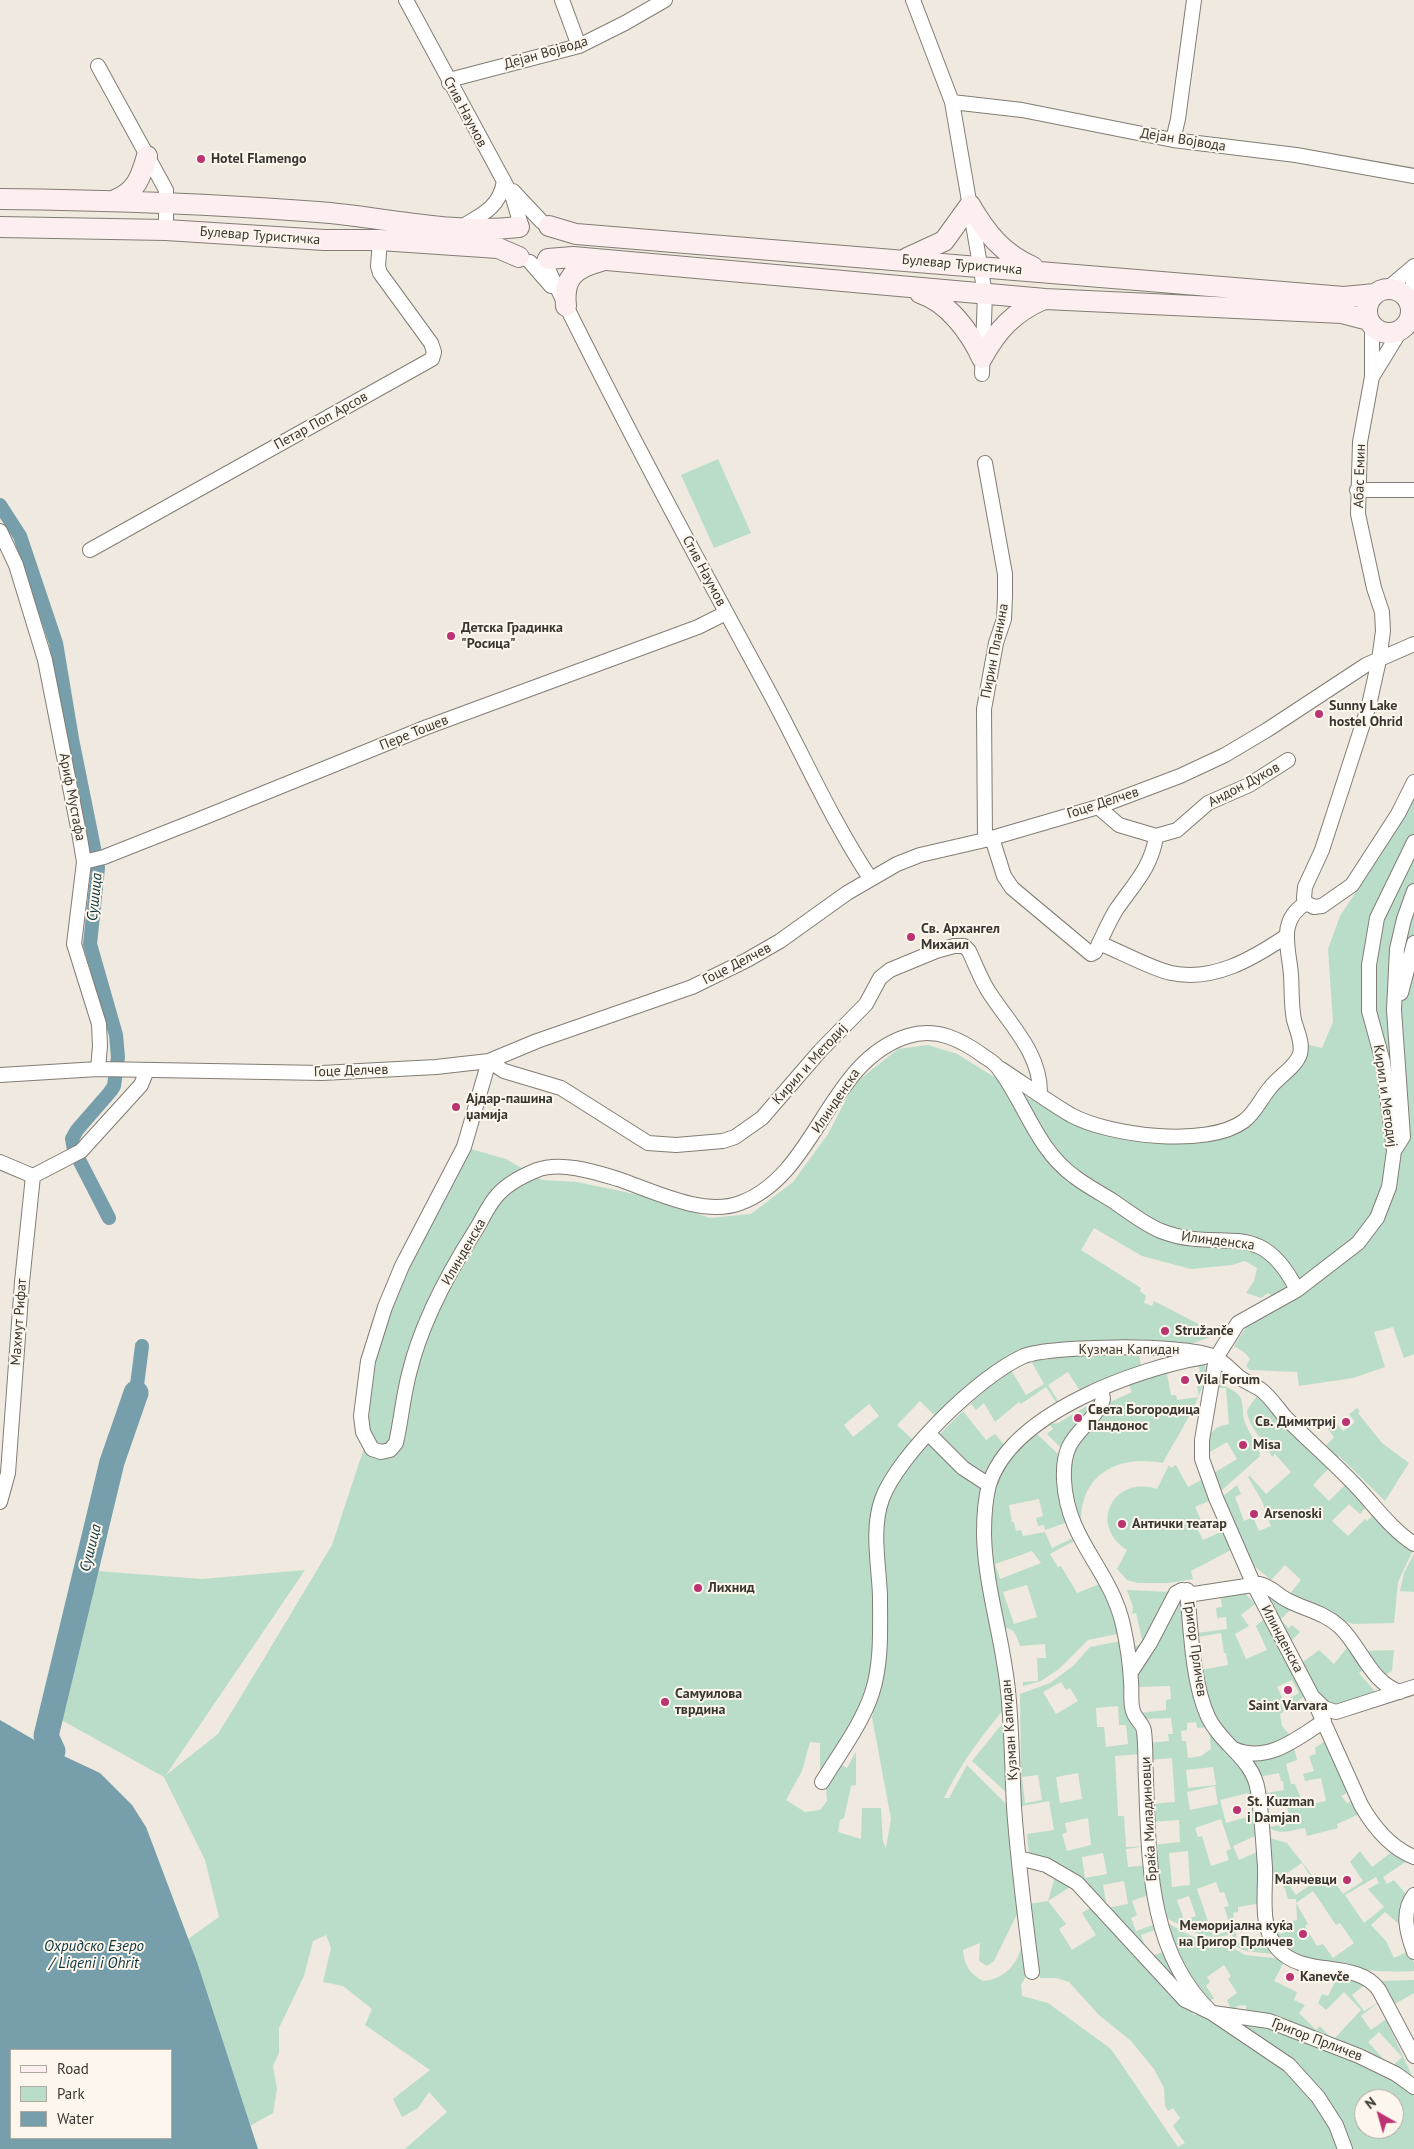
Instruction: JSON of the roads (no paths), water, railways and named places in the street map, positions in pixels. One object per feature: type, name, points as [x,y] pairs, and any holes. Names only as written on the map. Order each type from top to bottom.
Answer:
[{"type":"main road","points":[[115,200],[126,196],[135,188],[147,156]]},
{"type":"main road","name":"Булевар Туристичка","points":[[0,199],[168,202],[321,212],[384,221],[496,230],[520,226]]},
{"type":"main road","points":[[902,260],[944,241],[970,205],[998,246],[1014,259],[1044,273]]},
{"type":"main road","points":[[534,220],[546,224],[556,241],[554,254],[535,260],[514,242],[520,226],[534,220]]},
{"type":"main road","name":"Булевар Туристичка","points":[[546,224],[576,234],[1044,273],[1344,296],[1381,291]]},
{"type":"main road","name":"Булевар Туристичка","points":[[0,227],[166,230],[324,240],[380,240],[498,248],[535,260],[572,257],[1045,299],[1342,313],[1370,322]]},
{"type":"main road","points":[[566,306],[565,294],[571,276],[580,268],[605,260]]},
{"type":"main road","points":[[900,286],[929,296],[945,307],[977,346],[982,366]]},
{"type":"main road","points":[[1381,291],[1412,293],[1408,325],[1388,333],[1381,331],[1370,322],[1367,308],[1381,291]]},
{"type":"main road","points":[[982,366],[991,340],[1008,320],[1030,305],[1045,299]]},
{"type":"street","name":"Стив Наумов","points":[[406,0],[513,198],[520,226]]},
{"type":"street","points":[[562,0],[578,46]]},
{"type":"street","name":"Дејан Војвода","points":[[449,82],[453,79],[578,46],[666,0]]},
{"type":"street","points":[[913,0],[952,102],[985,294],[982,366]]},
{"type":"street","points":[[1173,140],[1178,119],[1194,0]]},
{"type":"street","points":[[98,66],[166,190],[168,202],[166,230]]},
{"type":"street","name":"Дејан Војвода","points":[[952,102],[1022,110],[1173,140],[1296,156],[1414,176]]},
{"type":"street","points":[[504,181],[546,224]]},
{"type":"street","points":[[461,227],[490,210],[499,200],[504,181]]},
{"type":"street","name":"Петар Поп Арсов","points":[[90,550],[432,359],[434,352],[431,343],[380,273],[380,240]]},
{"type":"street","name":"Стив Наумов","points":[[535,260],[566,306],[852,850],[870,878]]},
{"type":"street","points":[[1381,291],[1414,266]]},
{"type":"street","points":[[1370,322],[1372,377]]},
{"type":"street","name":"Абас Емин","points":[[1379,660],[1383,631],[1382,612],[1374,588],[1360,522],[1357,490],[1360,442],[1372,377],[1408,325]]},
{"type":"street","name":"Пирин Планина","points":[[984,463],[1005,574],[1004,619],[996,643],[990,687],[984,708],[988,839],[1004,876],[1018,895],[1041,912],[1087,952],[1091,954],[1095,952],[1099,943]]},
{"type":"street","points":[[1357,490],[1414,490]]},
{"type":"street","name":"Ариф Мустафа","points":[[0,531],[16,565],[45,660],[55,704],[67,780],[93,860],[74,944],[99,1024],[98,1069]]},
{"type":"street","name":"Пере Тошев","points":[[93,860],[428,727],[698,627],[726,612]]},
{"type":"street","name":"Гоце Делчев","points":[[0,1075],[98,1069],[322,1073],[436,1067],[490,1060],[537,1041],[692,987],[780,942],[870,878],[920,855],[988,839],[1098,807],[1180,776],[1225,756],[1351,674],[1414,644]]},
{"type":"street","points":[[1306,904],[1304,898],[1305,887],[1322,850],[1369,705],[1379,660]]},
{"type":"street","name":"Андон Дуков","points":[[1156,836],[1177,830],[1208,802],[1249,785],[1288,760]]},
{"type":"street","points":[[1306,904],[1314,907],[1322,906],[1352,885],[1398,814],[1414,782]]},
{"type":"street","points":[[1098,807],[1119,826],[1156,836],[1154,849],[1145,872],[1116,911],[1099,943],[1171,973],[1195,973],[1218,971],[1245,962],[1285,937]]},
{"type":"street","name":"Кирил и Методиј","points":[[1297,1290],[1352,1249],[1373,1224],[1388,1187],[1394,1151],[1383,1062],[1369,1011],[1369,965],[1377,918],[1414,842]]},
{"type":"street","points":[[1394,1151],[1403,1137],[1394,1016],[1397,949],[1404,919],[1414,892]]},
{"type":"street","points":[[998,1066],[1072,1115],[1113,1129],[1149,1134],[1200,1135],[1224,1130],[1244,1121],[1255,1110],[1273,1083],[1300,1055],[1300,1043],[1292,1007],[1291,975],[1285,937],[1293,915],[1306,904]]},
{"type":"street","points":[[1394,1016],[1414,943]]},
{"type":"street","name":"Кирил и Методиј","points":[[490,1060],[504,1071],[561,1088],[648,1143],[676,1144],[723,1141],[736,1137],[762,1118],[820,1051],[866,1004],[880,978],[890,970],[936,950],[964,946],[969,951],[988,990],[1018,1031],[1027,1047],[1037,1070],[1040,1094]]},
{"type":"street","name":"Илинденска","points":[[490,1060],[464,1147],[402,1266],[376,1334],[368,1361],[361,1416],[366,1442],[372,1449],[382,1452],[390,1450],[396,1443],[409,1375],[426,1321],[462,1251],[496,1196],[515,1180],[540,1169],[566,1168],[598,1173],[697,1206],[730,1207],[757,1195],[782,1173],[810,1138],[848,1078],[861,1065],[890,1044],[919,1034],[951,1037],[966,1043],[998,1066],[1045,1147],[1060,1165],[1075,1177],[1158,1230],[1180,1236],[1240,1240],[1260,1246],[1278,1259],[1287,1270],[1297,1290],[1238,1323],[1214,1357],[1202,1459],[1216,1498],[1254,1585],[1312,1696],[1366,1814],[1395,1847],[1414,1857]]},
{"type":"street","points":[[0,1162],[33,1176],[76,1155],[142,1085],[147,1070]]},
{"type":"street","name":"Махмут Рифат","points":[[0,1502],[8,1473],[22,1282],[33,1176]]},
{"type":"street","name":"Кузман Капидан","points":[[822,1782],[858,1721],[874,1686],[880,1606],[877,1529],[882,1499],[900,1464],[985,1382],[1011,1363],[1031,1354],[1140,1348],[1184,1350],[1214,1357]]},
{"type":"street","points":[[1214,1357],[1244,1380],[1260,1389],[1286,1418],[1356,1486],[1392,1526],[1414,1544]]},
{"type":"street","name":"Кузман Капидан","points":[[1032,1972],[1019,1858],[1008,1692],[985,1547],[985,1519],[990,1485],[1008,1454],[1035,1427],[1067,1405],[1144,1370],[1173,1362],[1214,1357]]},
{"type":"street","name":"Браќа Миладиновци","points":[[1101,1388],[1103,1399],[1101,1405],[1066,1450],[1064,1466],[1065,1489],[1070,1513],[1081,1541],[1106,1578],[1118,1606],[1130,1672],[1133,1709],[1144,1732],[1150,1863],[1160,1918],[1175,1964],[1196,1997],[1212,2013]]},
{"type":"street","points":[[929,1434],[963,1468],[990,1485]]},
{"type":"street","points":[[1130,1672],[1150,1643],[1176,1593],[1186,1590],[1196,1593],[1254,1585],[1268,1586],[1288,1601],[1317,1611],[1340,1627],[1380,1679],[1407,1690]]},
{"type":"street","name":"Григор Прличев","points":[[1186,1590],[1202,1700],[1215,1730],[1229,1746],[1246,1760],[1256,1781],[1263,1833],[1266,1920],[1274,1944],[1282,1953],[1293,1960],[1369,1979],[1379,1990],[1414,2056]]},
{"type":"street","points":[[1312,1696],[1324,1708],[1336,1712],[1407,1690]]},
{"type":"street","points":[[1229,1746],[1246,1753],[1272,1751],[1287,1745],[1324,1721]]},
{"type":"street","points":[[1019,1858],[1046,1865],[1077,1883],[1185,2000],[1212,2013],[1236,2031],[1282,2059],[1302,2078],[1332,2118],[1345,2149]]},
{"type":"street","points":[[1414,1895],[1407,1906],[1406,1916],[1414,1952]]},
{"type":"street","name":"Григор Прличев","points":[[1212,2013],[1268,2021],[1358,2056],[1396,2074],[1414,2087]]},
{"type":"water","name":"Охридско Езеро / Liqeni i Ohrit","points":[[0,1720],[53,1751],[100,1773],[132,1805],[146,1827],[197,1962],[258,2149],[0,2149]]},
{"type":"waterway","name":"Сушица","points":[[0,505],[20,536],[56,643],[72,739],[98,868],[90,944],[116,1035],[118,1057],[114,1086],[77,1130],[72,1139],[74,1150],[109,1218]]},
{"type":"waterway","name":"Сушица","points":[[136,1393],[142,1346]]},
{"type":"waterway","name":"Сушица","points":[[53,1751],[46,1736],[112,1462],[136,1393]]},
{"type":"place","name":"Hotel Flamengo","points":[[201,159]]},
{"type":"place","name":"Детска Градинка \"Росица\"","points":[[451,636]]},
{"type":"place","name":"Sunny Lake hostel Ohrid","points":[[1319,714]]},
{"type":"place","name":"Св. Архангел Михаил","points":[[911,937]]},
{"type":"place","name":"Ајдар-пашина џамија","points":[[456,1107]]},
{"type":"place","name":"Stružanče","points":[[1165,1331]]},
{"type":"place","name":"Vila Forum","points":[[1185,1380]]},
{"type":"place","name":"Света Богородица Пандонос","points":[[1078,1418]]},
{"type":"place","name":"Св. Димитриј","points":[[1346,1422]]},
{"type":"place","name":"Misa","points":[[1243,1445]]},
{"type":"place","name":"Arsenoski","points":[[1254,1514]]},
{"type":"place","name":"Антички театар","points":[[1122,1524]]},
{"type":"place","name":"Лихнид","points":[[698,1588]]},
{"type":"place","name":"Saint Varvara","points":[[1288,1690]]},
{"type":"place","name":"Самуилова тврдина","points":[[665,1702]]},
{"type":"place","name":"St. Kuzman i Damjan","points":[[1237,1810]]},
{"type":"place","name":"Манчевци","points":[[1347,1880]]},
{"type":"place","name":"Меморијална куќа на Григор Прличев","points":[[1303,1934]]},
{"type":"place","name":"Kanevče","points":[[1290,1977]]}]
